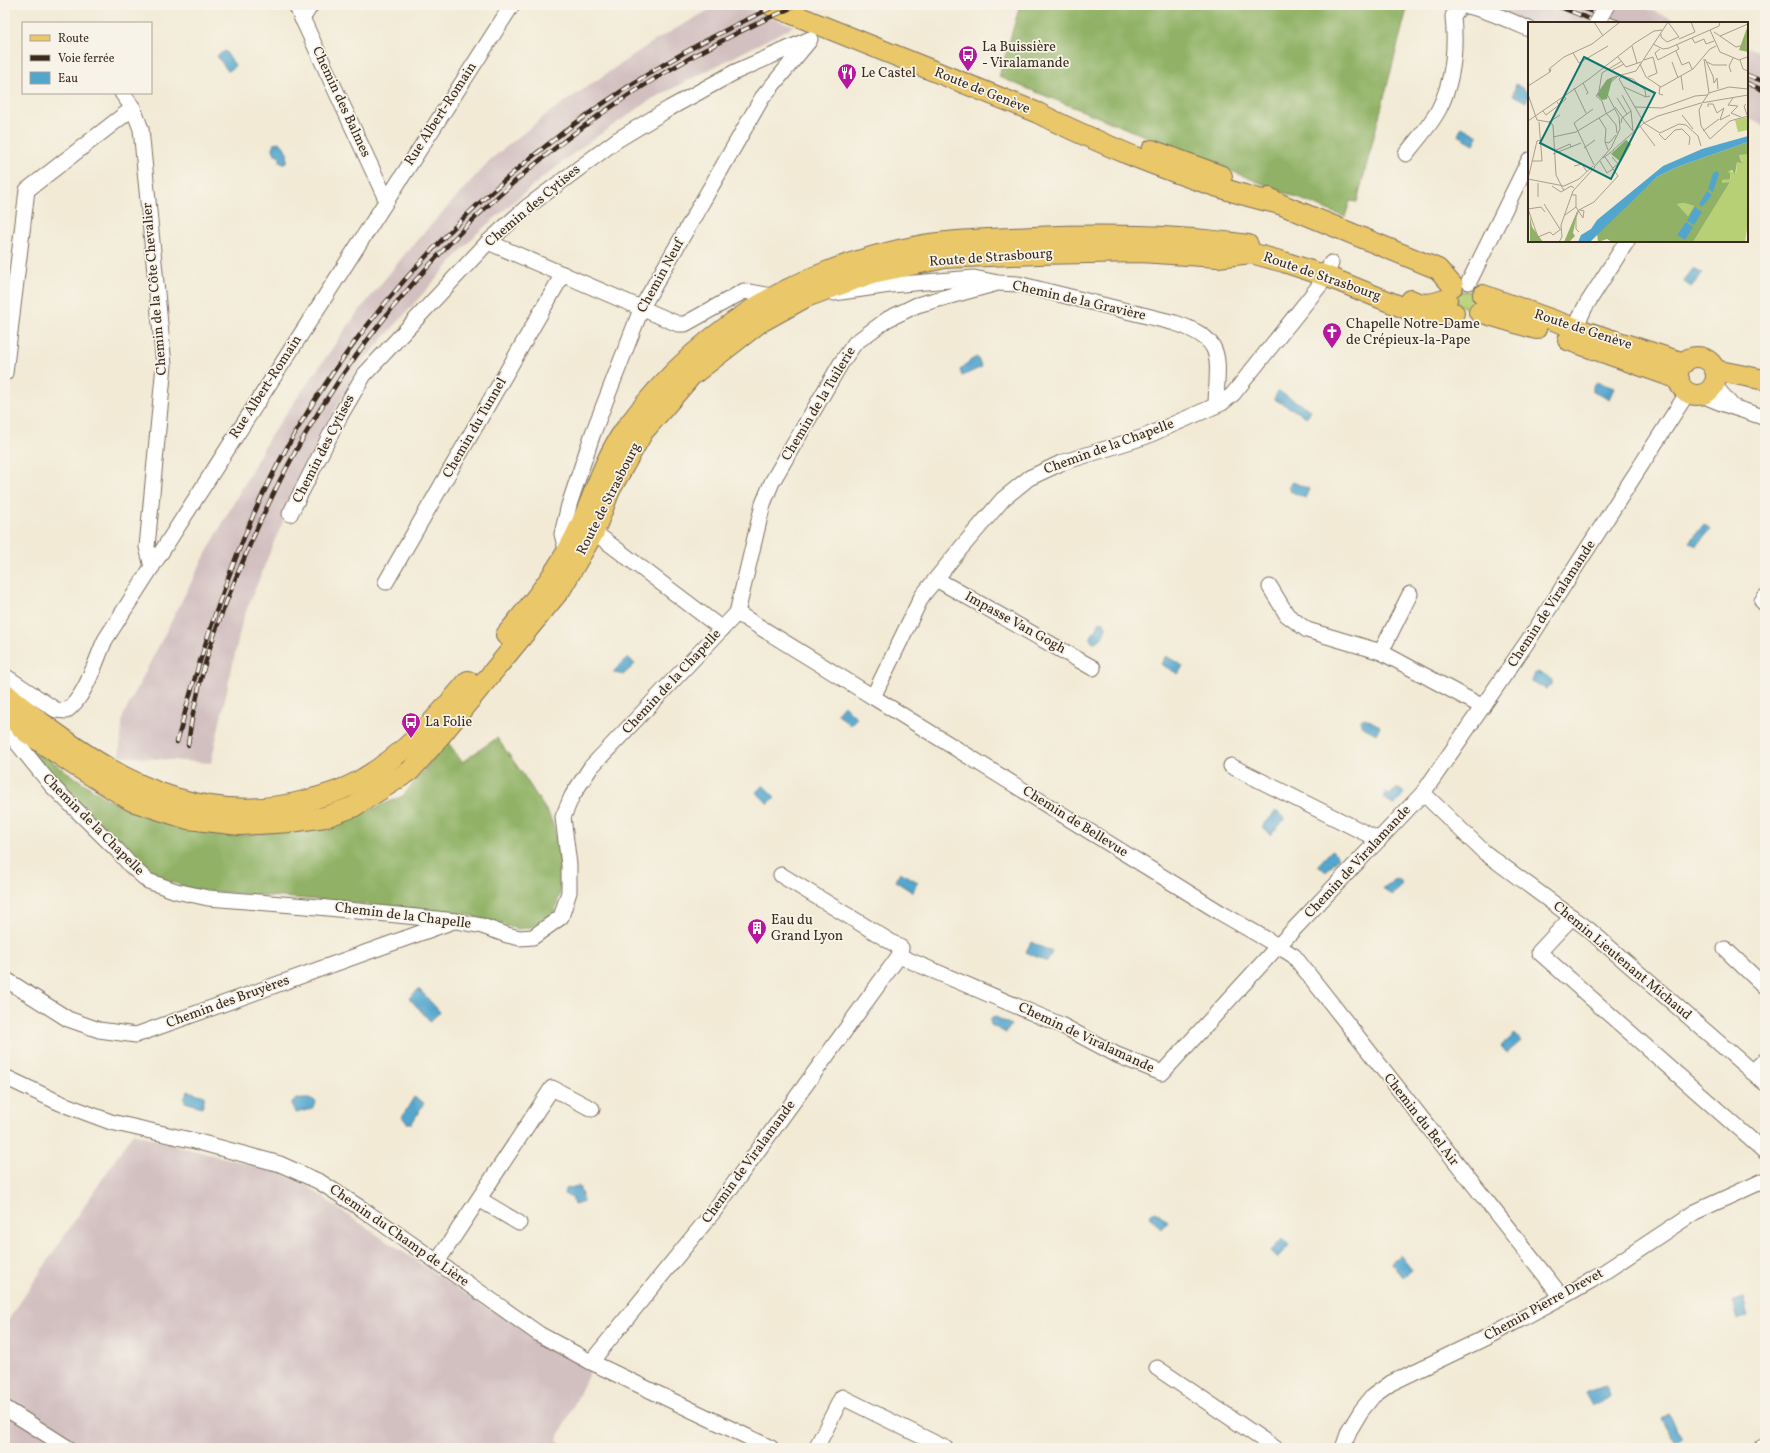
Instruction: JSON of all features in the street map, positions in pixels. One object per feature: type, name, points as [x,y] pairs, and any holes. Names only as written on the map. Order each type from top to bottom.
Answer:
[{"type":"main road","name":"Route de Genève","points":[[770,5],[814,32],[1038,113],[1078,122],[1246,185],[1280,204],[1438,270],[1464,298],[1516,321],[1697,380]]},
{"type":"main road","name":"Route de Strasbourg","points":[[5,693],[20,707],[68,743],[109,769],[148,789],[190,803],[222,808],[269,808],[297,803],[344,789],[365,778],[398,755],[433,722],[511,629],[588,527],[602,471],[622,434],[648,400],[674,371],[698,348],[772,296],[839,267],[868,258],[924,245],[988,239],[1060,236],[1131,236],[1234,243],[1268,248],[1329,270]]},
{"type":"main road","name":"Route de Strasbourg","points":[[5,712],[26,732],[74,765],[132,801],[146,806],[188,819],[240,825],[291,822],[325,817],[353,807],[410,771],[432,746],[561,589],[588,527],[643,432],[690,376],[759,323],[806,297],[872,273],[945,258],[1140,252],[1218,257],[1251,253],[1284,262],[1329,270],[1382,283],[1418,304],[1428,305],[1464,298]]},
{"type":"main road","name":"Route de Genève","points":[[1464,298],[1574,328],[1697,380]]},
{"type":"main road","points":[[1697,380],[1765,380]]},
{"type":"street","points":[[299,12],[311,5]]},
{"type":"street","name":"Rue Albert-Romain","points":[[5,676],[56,710],[66,711],[73,706],[83,692],[105,640],[386,199],[512,5]]},
{"type":"street","points":[[1598,22],[1607,5]]},
{"type":"street","points":[[1406,154],[1440,107],[1450,80],[1455,41],[1453,16],[1457,11],[1462,7],[1478,9],[1528,29]]},
{"type":"street","name":"Chemin des Balmes","points":[[299,12],[386,199]]},
{"type":"street","name":"Chemin des Cytises","points":[[290,514],[340,416],[364,375],[488,242],[527,207],[617,140],[670,108],[735,72],[814,32]]},
{"type":"street","name":"Chemin Neuf","points":[[567,553],[562,534],[569,504],[593,434],[642,307],[762,98],[814,32]]},
{"type":"street","name":"Chemin de la Côte Chevalier","points":[[123,94],[134,108],[141,130],[164,365],[147,547],[152,567]]},
{"type":"street","points":[[5,373],[27,190],[134,108]]},
{"type":"street","points":[[1464,298],[1528,162]]},
{"type":"street","points":[[488,242],[642,307],[678,324],[685,324],[744,291],[772,296]]},
{"type":"street","points":[[1574,328],[1585,307],[1626,242]]},
{"type":"street","name":"Chemin de la Chapelle","points":[[873,697],[922,596],[1003,499],[1029,478],[1061,463],[1144,437],[1216,406],[1233,394],[1329,270]]},
{"type":"street","name":"Chemin du Tunnel","points":[[386,582],[564,274]]},
{"type":"street","name":"Chemin de la Gravière","points":[[806,297],[890,285],[974,278],[998,283],[1018,284],[1193,329],[1206,337],[1217,355],[1216,406]]},
{"type":"street","name":"Chemin de la Tuilerie","points":[[737,613],[763,504],[772,482],[841,363],[855,343],[888,319],[916,305],[998,283]]},
{"type":"street","points":[[1697,380],[1718,403],[1732,406],[1765,418]]},
{"type":"street","name":"Chemin de Viralamande","points":[[591,1362],[714,1211],[899,956],[1062,1025],[1117,1055],[1162,1073],[1278,946],[1423,793],[1537,628],[1697,380]]},
{"type":"street","points":[[588,527],[722,629]]},
{"type":"street","name":"Impasse Van Gogh","points":[[936,579],[1093,668]]},
{"type":"street","points":[[1270,587],[1287,615],[1307,630],[1381,652],[1483,707]]},
{"type":"street","points":[[1381,652],[1410,594]]},
{"type":"street","points":[[1765,597],[1762,601],[1765,604]]},
{"type":"street","points":[[737,613],[873,697]]},
{"type":"street","name":"Chemin de la Chapelle","points":[[5,728],[52,786],[118,851],[131,866],[148,881],[176,891],[208,898],[456,921],[482,926],[520,938],[533,937],[561,917],[569,892],[569,864],[563,817],[572,796],[591,767],[737,613]]},
{"type":"street","name":"Chemin de Bellevue","points":[[873,697],[1221,913],[1278,946]]},
{"type":"street","points":[[1231,766],[1379,840]]},
{"type":"street","name":"Chemin Lieutenant Michaud","points":[[1423,793],[1484,852],[1588,929],[1765,1083]]},
{"type":"street","points":[[781,875],[901,948],[899,956]]},
{"type":"street","points":[[1572,917],[1539,952],[1765,1152]]},
{"type":"street","name":"Chemin des Bruyères","points":[[5,979],[68,1018],[99,1030],[136,1034],[456,921]]},
{"type":"street","name":"Chemin du Bel Air","points":[[1278,946],[1294,956],[1562,1298]]},
{"type":"street","points":[[1725,949],[1765,987]]},
{"type":"street","points":[[1752,1072],[1765,1060]]},
{"type":"street","name":"Chemin du Champ de Lière","points":[[5,1077],[60,1103],[111,1122],[280,1164],[320,1182],[539,1334],[591,1362],[771,1448]]},
{"type":"street","points":[[437,1262],[552,1088],[592,1109]]},
{"type":"street","name":"Chemin Pierre Drevet","points":[[1343,1448],[1349,1431],[1361,1411],[1373,1396],[1390,1383],[1489,1336],[1562,1298],[1695,1212],[1765,1180]]},
{"type":"street","points":[[478,1199],[520,1223]]},
{"type":"street","points":[[1157,1368],[1274,1448]]},
{"type":"street","points":[[816,1448],[842,1397],[944,1448]]},
{"type":"street","points":[[5,1408],[68,1448]]},
{"type":"street","points":[[1761,1448],[1765,1446]]},
{"type":"shaded area","points":[[718,5],[740,5],[794,26],[652,99],[583,146],[530,188],[476,234],[364,360],[322,432],[274,542],[242,622],[211,763],[119,756],[123,716],[201,563],[269,438],[355,316],[409,249],[490,160],[547,114],[654,41]]},
{"type":"shaded area","points":[[1479,5],[1637,5],[1681,22],[1528,22]]},
{"type":"shaded area","points":[[1748,47],[1765,54],[1765,126],[1748,118]]},
{"type":"shaded area","points":[[133,1133],[183,1148],[263,1167],[300,1180],[339,1209],[482,1305],[593,1365],[557,1440],[568,1448],[5,1448],[5,1325]]},
{"type":"green space","points":[[1020,5],[1408,5],[1357,202],[1350,201],[1345,217],[999,77]]},
{"type":"green space","points":[[1465,291],[1472,296],[1473,299],[1468,306],[1465,307],[1458,302],[1457,299],[1462,292]]},
{"type":"green space","points":[[12,728],[60,767],[86,785],[109,800],[137,813],[177,827],[214,833],[244,835],[325,826],[354,817],[403,796],[447,741],[462,762],[497,738],[549,815],[554,827],[561,864],[561,888],[555,911],[551,916],[529,928],[517,929],[466,914],[196,890],[150,875],[51,776]]},
{"type":"water","points":[[225,51],[235,65],[231,70],[227,70],[217,56]]},
{"type":"water","points":[[1516,84],[1528,92],[1526,102],[1513,95]]},
{"type":"water","points":[[1462,127],[1478,136],[1474,144],[1458,135]]},
{"type":"water","points":[[279,142],[283,145],[287,153],[287,162],[284,163],[280,162],[280,156],[275,154],[273,149],[274,143]]},
{"type":"water","points":[[1694,268],[1702,274],[1691,287],[1683,281]]},
{"type":"water","points":[[977,357],[982,367],[962,376],[960,370],[971,360]]},
{"type":"water","points":[[1597,382],[1614,388],[1609,399],[1593,392],[1593,386]]},
{"type":"water","points":[[1278,391],[1311,410],[1307,417],[1274,399]]},
{"type":"water","points":[[1293,482],[1309,489],[1305,498],[1290,491],[1288,488],[1291,483],[1293,484]]},
{"type":"water","points":[[1704,524],[1710,529],[1696,546],[1690,542]]},
{"type":"water","points":[[1103,622],[1106,626],[1104,635],[1098,641],[1093,642],[1090,639],[1099,623]]},
{"type":"water","points":[[1166,656],[1183,666],[1178,674],[1161,664]]},
{"type":"water","points":[[628,657],[635,664],[623,675],[613,672]]},
{"type":"water","points":[[1538,672],[1552,680],[1552,685],[1546,689],[1532,681],[1533,675]]},
{"type":"water","points":[[844,705],[857,718],[850,725],[837,713]]},
{"type":"water","points":[[1365,718],[1380,726],[1376,734],[1361,726],[1361,720]]},
{"type":"water","points":[[763,785],[775,797],[768,804],[756,792]]},
{"type":"water","points":[[1397,787],[1404,793],[1394,806],[1383,797],[1386,792],[1390,795]]},
{"type":"water","points":[[1276,811],[1285,819],[1270,835],[1262,827]]},
{"type":"water","points":[[1332,850],[1339,857],[1326,872],[1318,865]]},
{"type":"water","points":[[900,872],[918,882],[912,892],[895,881]]},
{"type":"water","points":[[1395,878],[1400,879],[1402,884],[1394,894],[1390,894],[1384,890],[1384,887],[1386,887]]},
{"type":"water","points":[[1031,942],[1052,952],[1047,962],[1026,952]]},
{"type":"water","points":[[419,989],[440,1012],[430,1021],[409,998]]},
{"type":"water","points":[[996,1017],[1011,1025],[1006,1033],[991,1025],[990,1021],[992,1018]]},
{"type":"water","points":[[1515,1034],[1521,1041],[1507,1053],[1501,1046]]},
{"type":"water","points":[[188,1091],[205,1096],[202,1107],[185,1102],[184,1099]]},
{"type":"water","points":[[414,1097],[424,1103],[412,1123],[407,1123],[402,1117]]},
{"type":"water","points":[[296,1099],[312,1099],[316,1102],[315,1106],[311,1109],[296,1113],[292,1107],[292,1102]]},
{"type":"water","points":[[579,1186],[584,1202],[574,1205],[572,1197],[564,1194],[565,1189]]},
{"type":"water","points":[[1156,1211],[1168,1222],[1162,1229],[1150,1218],[1151,1213]]},
{"type":"water","points":[[1282,1239],[1289,1246],[1277,1259],[1270,1252]]},
{"type":"water","points":[[1400,1255],[1412,1270],[1403,1277],[1391,1262]]},
{"type":"water","points":[[1742,1298],[1747,1317],[1737,1319],[1732,1301]]},
{"type":"water","points":[[1604,1386],[1610,1395],[1609,1398],[1592,1406],[1586,1395],[1587,1392]]},
{"type":"water","points":[[1669,1414],[1683,1439],[1676,1443],[1662,1418]]},
{"type":"railway","points":[[177,742],[194,680],[224,588],[261,498],[304,418],[355,342],[412,271],[476,206],[545,146],[619,93],[697,46],[778,5]]},
{"type":"railway","points":[[188,745],[192,717],[200,682],[217,626],[246,554],[289,463],[341,377],[401,298],[468,225],[541,159],[621,100],[707,49],[798,5]]},
{"type":"railway","points":[[1555,5],[1598,22]]},
{"type":"railway","points":[[1575,5],[1618,22]]},
{"type":"railway","points":[[1748,75],[1765,82]]},
{"type":"railway","points":[[1748,83],[1765,91]]},
{"type":"place","name":"La Buissière - Viralamande","points":[[968,72]]},
{"type":"place","name":"Le Castel","points":[[847,90]]},
{"type":"place","name":"Chapelle Notre-Dame de Crépieux-la-Pape","points":[[1332,349]]},
{"type":"place","name":"La Folie","points":[[411,739]]},
{"type":"place","name":"Eau du Grand Lyon","points":[[757,945]]}]
